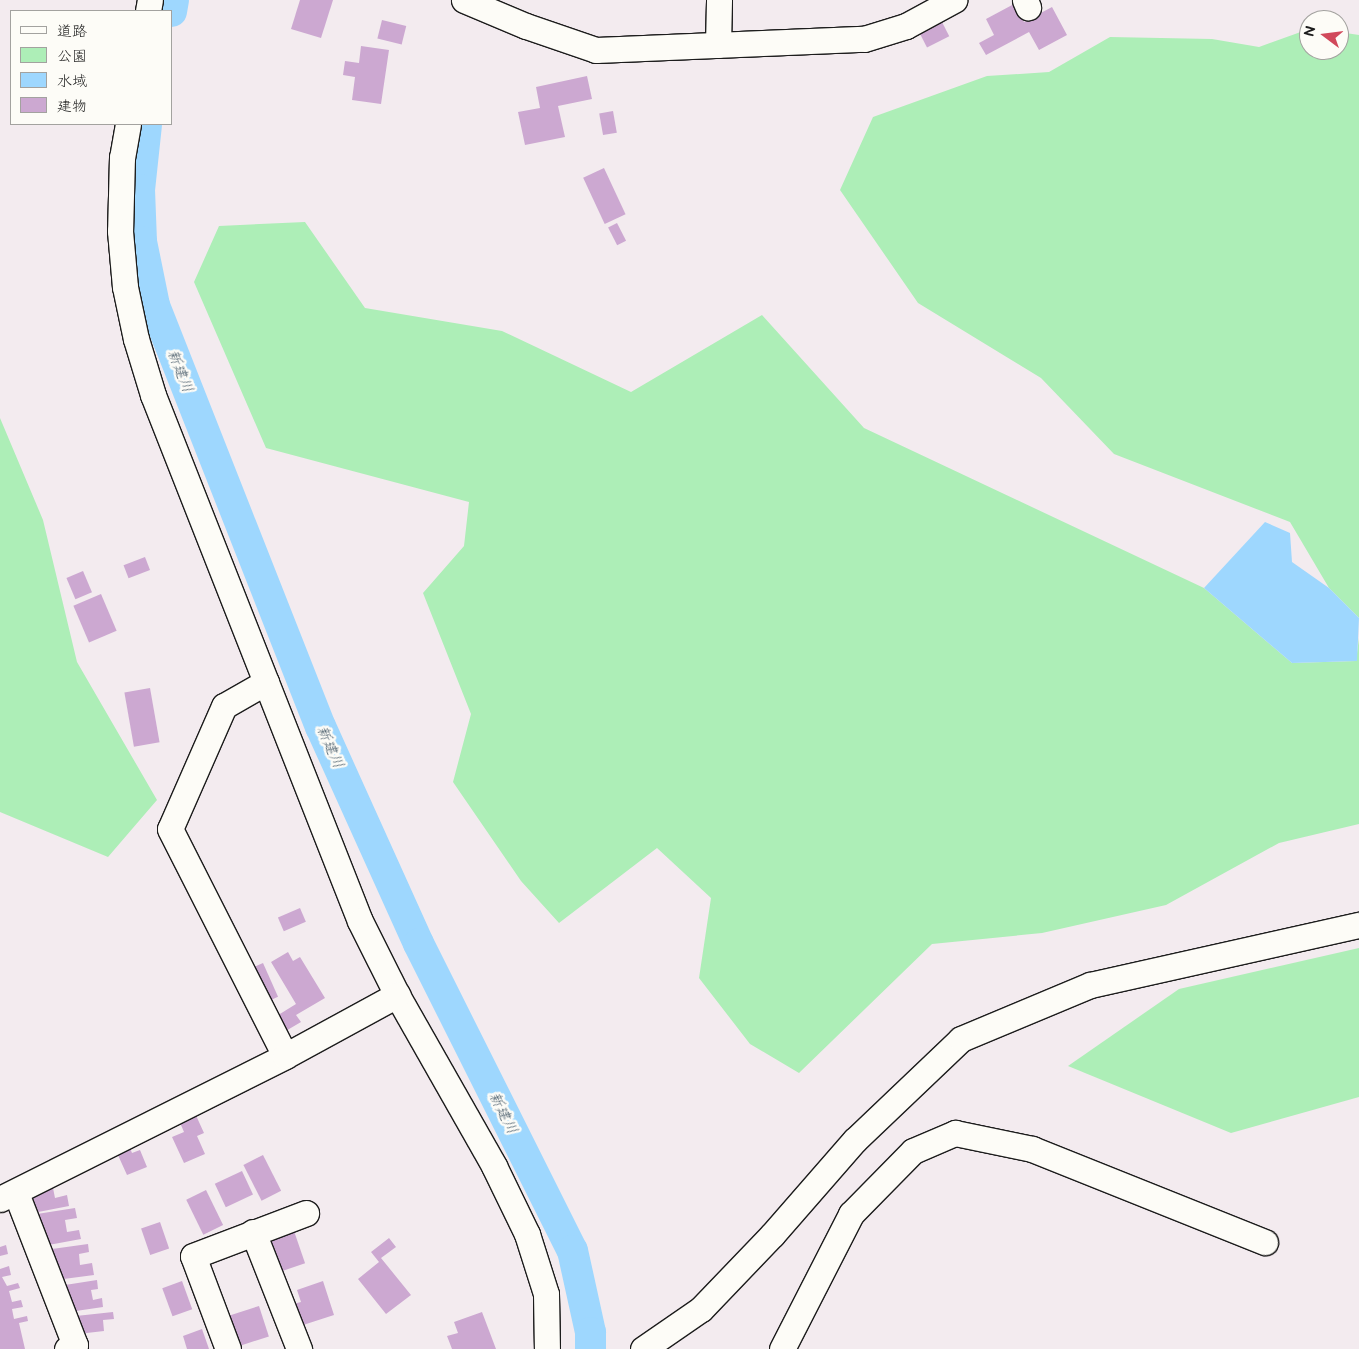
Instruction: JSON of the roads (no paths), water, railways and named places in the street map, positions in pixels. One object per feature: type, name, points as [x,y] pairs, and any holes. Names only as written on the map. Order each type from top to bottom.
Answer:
[{"type":"street","points":[[464,0],[526,26],[596,50],[864,39],[906,26],[939,4]]},
{"type":"street","points":[[718,45],[719,0]]},
{"type":"street","points":[[128,125],[122,157],[120,231],[125,287],[136,339],[153,395],[360,921],[397,995],[494,1166],[527,1234],[546,1294],[547,1349]]},
{"type":"street","points":[[266,682],[224,706],[170,829],[285,1056]]},
{"type":"street","points":[[648,1348],[701,1309],[772,1235],[855,1140],[961,1039],[1090,985],[1359,925]]},
{"type":"street","points":[[67,1349],[75,1345],[8,1196],[285,1056],[397,995]]},
{"type":"street","points":[[782,1349],[851,1214],[913,1151],[955,1133],[1032,1149],[1265,1242]]},
{"type":"street","points":[[228,1349],[193,1256],[253,1232],[306,1214]]},
{"type":"street","points":[[253,1232],[299,1349]]},
{"type":"water","points":[[1265,522],[1290,533],[1292,562],[1329,588],[1359,618],[1357,661],[1292,663],[1204,588]]},
{"type":"waterway","name":"新建川","points":[[171,10],[173,0]]},
{"type":"waterway","name":"新建川","points":[[146,125],[139,189],[141,241],[154,305],[320,726],[418,943],[572,1250],[590,1332],[590,1349]]}]
